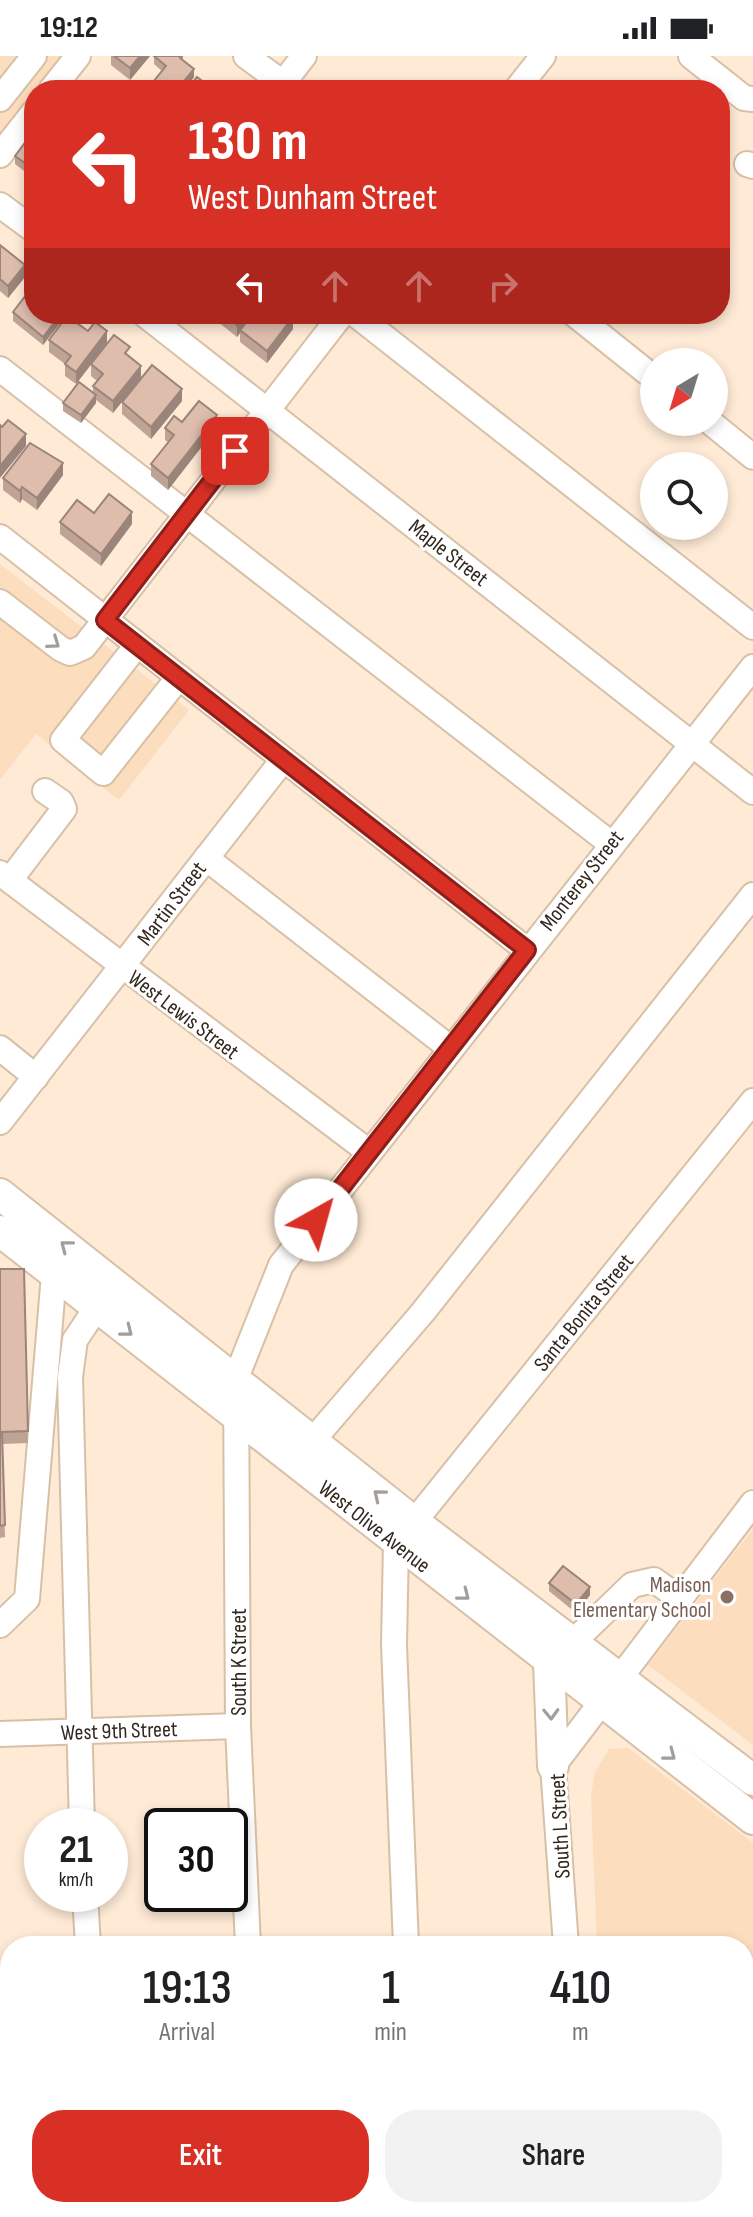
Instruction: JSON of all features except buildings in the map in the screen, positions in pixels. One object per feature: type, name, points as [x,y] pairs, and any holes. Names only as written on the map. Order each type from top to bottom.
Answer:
[{"type":"main road","name":"West Olive Avenue","points":[[0,1194],[236,1378],[303,1452],[608,1690],[753,1819]]},
{"type":"main road","name":"West Olive Avenue","points":[[0,1231],[236,1418],[303,1452]]},
{"type":"main road","points":[[553,1766],[560,1653]]},
{"type":"main road","name":"West Olive Avenue","points":[[608,1690],[753,1780]]},
{"type":"street","points":[[0,99],[34,56]]},
{"type":"street","points":[[63,80],[78,56]]},
{"type":"street","points":[[246,56],[279,80]]},
{"type":"street","points":[[292,80],[304,56]]},
{"type":"street","points":[[524,80],[543,56]]},
{"type":"street","points":[[691,56],[721,80]]},
{"type":"street","points":[[730,87],[744,98],[753,99]]},
{"type":"street","points":[[0,155],[24,125]]},
{"type":"street","points":[[0,205],[24,223]]},
{"type":"street","name":"Maple Street","points":[[157,324],[753,792]]},
{"type":"street","points":[[0,602],[70,653],[84,647],[334,324]]},
{"type":"street","points":[[368,324],[753,627]]},
{"type":"street","points":[[586,324],[640,367]]},
{"type":"street","points":[[0,369],[610,843]]},
{"type":"street","points":[[727,436],[753,457]]},
{"type":"street","points":[[2,543],[179,677],[527,950]]},
{"type":"street","points":[[137,645],[63,740],[103,773],[179,677]]},
{"type":"street","name":"Monterey Street","points":[[236,1378],[281,1265],[610,843],[753,667]]},
{"type":"street","name":"Martin Street","points":[[0,1122],[283,760]]},
{"type":"street","points":[[5,877],[64,809],[45,791]]},
{"type":"street","points":[[206,858],[450,1048]]},
{"type":"street","name":"West Lewis Street","points":[[5,877],[369,1152]]},
{"type":"street","points":[[303,1452],[423,1312],[753,895]]},
{"type":"street","points":[[0,1048],[36,1077]]},
{"type":"street","name":"Santa Bonita Street","points":[[405,1533],[753,1101]]},
{"type":"street","points":[[0,1625],[27,1599],[54,1274]]},
{"type":"street","points":[[81,1808],[70,1377],[75,1340],[97,1307]]},
{"type":"street","name":"South K Street","points":[[236,1378],[238,1726],[248,1936]]},
{"type":"street","name":"South L Street","points":[[565,1936],[553,1766],[753,1503]]},
{"type":"street","points":[[405,1533],[394,1645],[406,1936]]},
{"type":"street","points":[[560,1653],[632,1585],[654,1580],[679,1598]]},
{"type":"street","name":"West 9th Street","points":[[0,1734],[238,1726]]},
{"type":"street","points":[[86,1912],[87,1936]]},
{"type":"shaded area","points":[[0,56],[65,56],[46,80],[24,80],[24,107],[0,137]]},
{"type":"shaded area","points":[[0,564],[189,710],[119,800],[36,734],[0,780]]},
{"type":"shaded area","name":"Madison Elementary School","points":[[753,1529],[753,1745],[648,1665]]},
{"type":"shaded area","points":[[628,1748],[753,1843],[753,1936],[597,1936],[591,1797],[595,1772],[609,1749]]},
{"type":"place","name":"Madison Elementary School","points":[[727,1597]]},
{"type":"route","points":[[235,451],[105,620],[527,950],[316,1220]]}]
